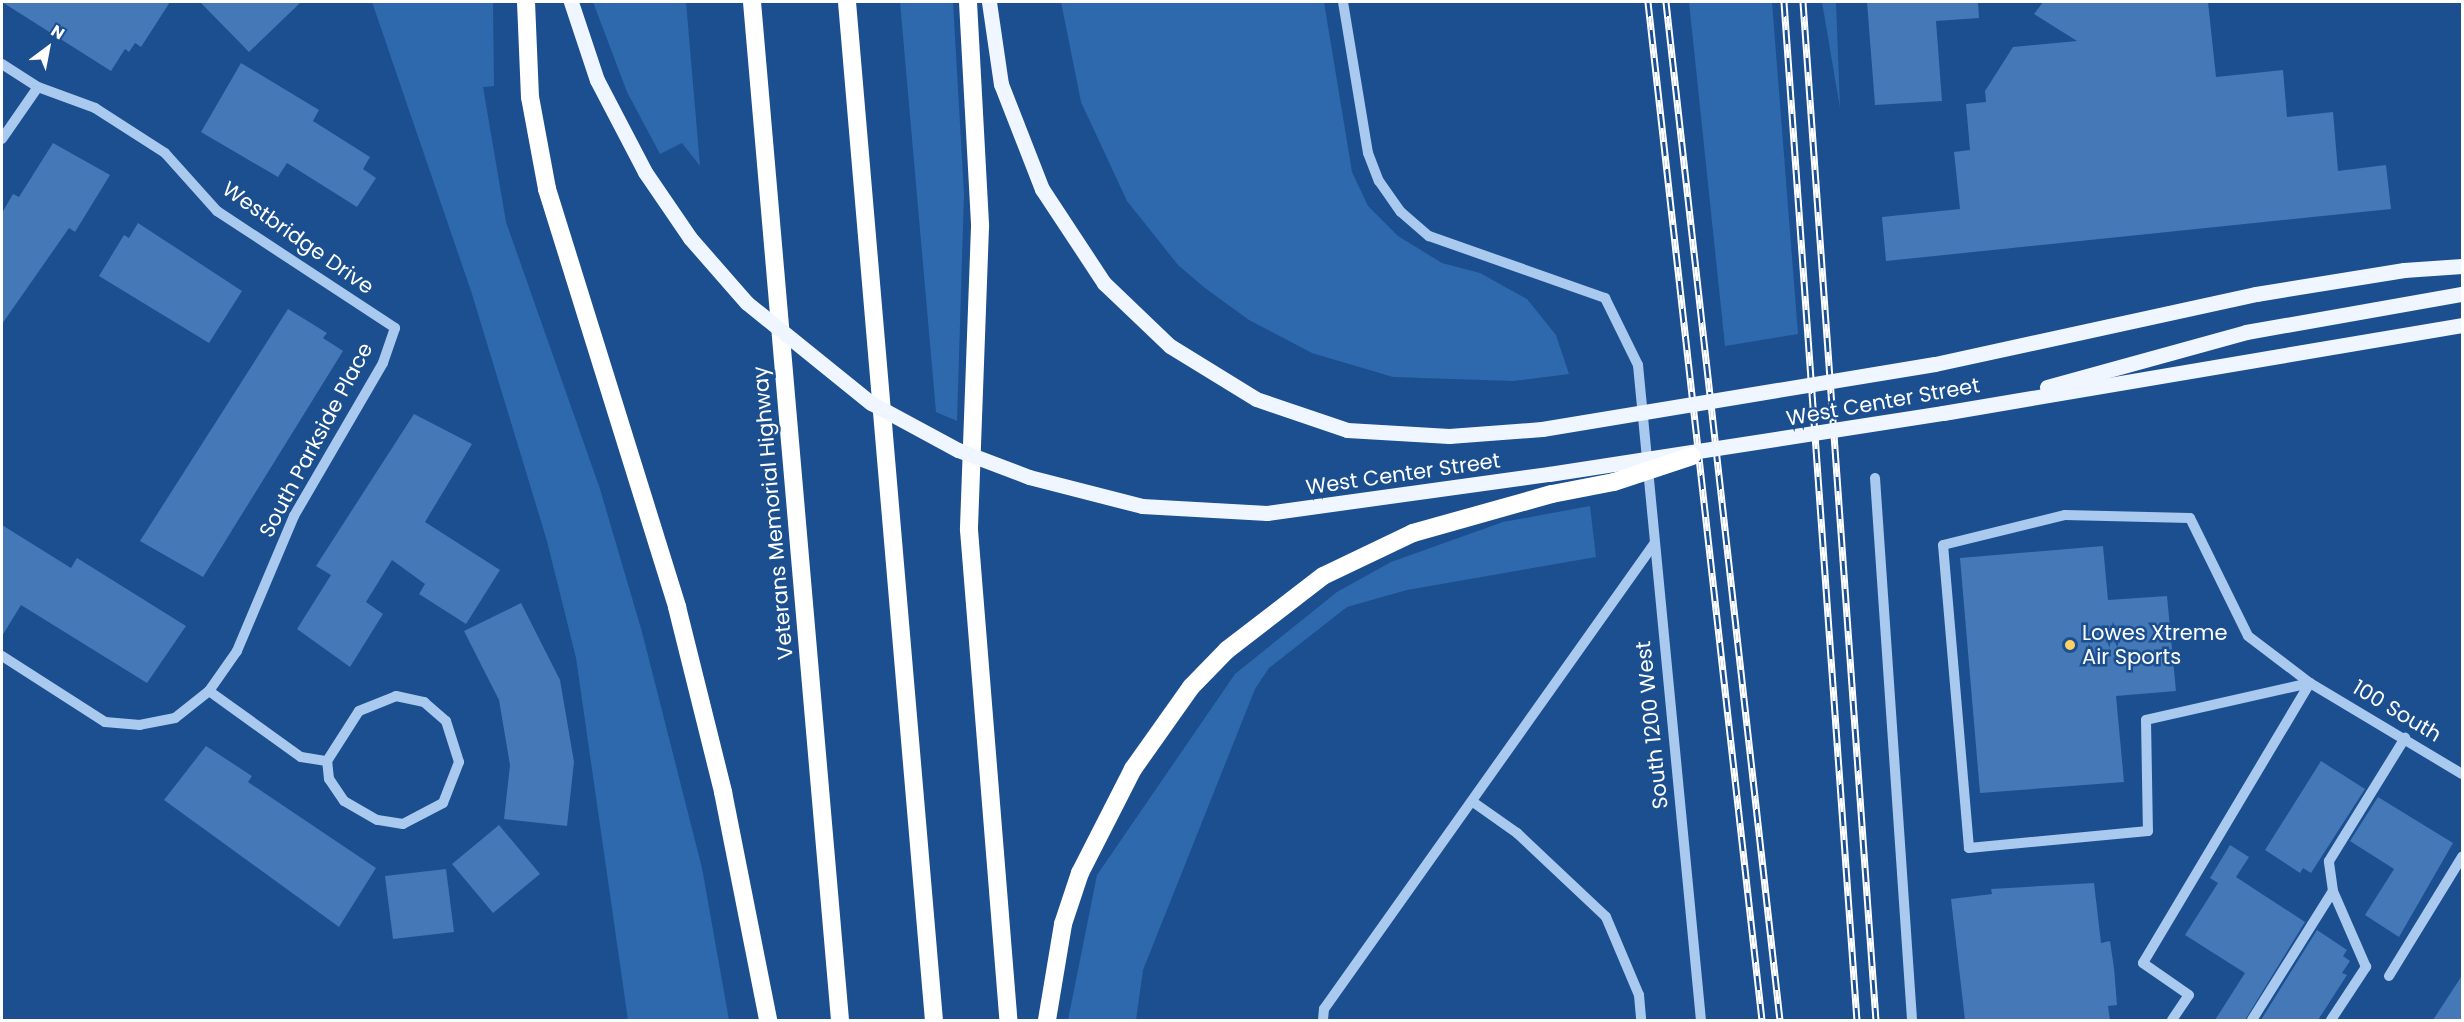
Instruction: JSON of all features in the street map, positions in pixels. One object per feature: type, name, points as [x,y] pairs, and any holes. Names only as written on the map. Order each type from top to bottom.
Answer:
[{"type":"highway","points":[[526,2],[530,97],[547,189],[677,607],[723,792],[768,1020]]},
{"type":"highway","name":"Veterans Memorial Highway","points":[[752,2],[840,1020]]},
{"type":"highway","points":[[847,2],[933,1020]]},
{"type":"highway","points":[[968,2],[980,227],[969,530],[1008,1020]]},
{"type":"highway","points":[[1047,1020],[1063,924],[1080,873],[1133,769],[1191,687],[1227,650],[1323,576],[1424,529],[1552,494],[1614,482],[1692,456]]},
{"type":"main road","name":"West Center Street","points":[[571,2],[597,80],[645,172],[690,238],[747,303],[871,403],[958,450],[1029,477],[1142,506],[1267,513],[1692,456],[2463,325]]},
{"type":"main road","name":"West Center Street","points":[[989,2],[1001,84],[1042,189],[1104,283],[1170,346],[1256,399],[1347,429],[1449,436],[1542,429],[1935,364],[2256,294],[2463,266]]},
{"type":"main road","points":[[1987,405],[2166,350],[2463,294]]},
{"type":"street","name":"South 1200 West","points":[[1343,2],[1368,153],[1379,181],[1429,236],[1605,298],[1638,365],[1701,1020]]},
{"type":"street","name":"Westbridge Drive","points":[[2,64],[38,87],[94,108],[165,153],[217,211],[395,328]]},
{"type":"street","points":[[2,139],[38,87]]},
{"type":"street","name":"South Parkside Place","points":[[2,656],[105,722],[140,725],[176,718],[209,691],[237,651],[294,516],[383,363],[395,328]]},
{"type":"street","points":[[1875,478],[1912,1020]]},
{"type":"street","name":"100 South","points":[[2310,682],[2146,720],[2148,831],[1969,848],[1943,545],[2065,515],[2190,518],[2247,636],[2310,682],[2463,774]]},
{"type":"street","points":[[1323,1020],[1324,1009],[1654,544]]},
{"type":"street","points":[[2172,1020],[2189,995],[2143,963],[2310,682]]},
{"type":"street","points":[[209,691],[301,757],[327,761]]},
{"type":"street","points":[[396,696],[424,702],[446,721],[459,762],[452,791],[431,813],[388,824],[344,801],[329,779],[327,761],[358,711],[396,696]]},
{"type":"street","points":[[2331,1020],[2366,967],[2333,891],[2329,861],[2405,738]]},
{"type":"street","points":[[1473,802],[1517,833],[1606,917],[1640,995],[1641,1020]]},
{"type":"street","points":[[2389,976],[2463,857]]},
{"type":"street","points":[[2252,1020],[2333,891]]},
{"type":"shaded area","points":[[372,2],[493,2],[494,86],[483,87],[506,222],[600,489],[642,632],[702,868],[729,1020],[628,1020],[576,658],[547,541],[472,294]]},
{"type":"shaded area","points":[[593,2],[686,2],[700,166],[682,143],[660,154],[627,92]]},
{"type":"shaded area","points":[[900,2],[953,2],[964,194],[957,421],[936,412]]},
{"type":"shaded area","points":[[1061,2],[1324,2],[1352,172],[1368,206],[1398,236],[1442,263],[1480,273],[1527,299],[1556,335],[1569,374],[1513,381],[1393,377],[1312,353],[1249,320],[1205,288],[1178,265],[1127,201],[1081,102]]},
{"type":"shaded area","points":[[1689,2],[1772,2],[1798,334],[1725,346]]},
{"type":"shaded area","points":[[1822,2],[1836,2],[1840,108]]},
{"type":"shaded area","points":[[1590,506],[1596,557],[1407,590],[1347,607],[1269,668],[1255,689],[1143,970],[1136,1020],[1068,1020],[1097,875],[1235,674],[1337,592],[1391,562],[1503,522]]},
{"type":"building","points":[[2,2],[170,2],[141,47],[135,43],[129,52],[125,49],[111,71]]},
{"type":"building","points":[[200,2],[301,2],[249,52]]},
{"type":"building","points":[[1867,2],[1978,2],[1979,18],[1936,21],[1942,101],[1875,105]]},
{"type":"building","points":[[2043,2],[2208,2],[2216,77],[2283,70],[2287,117],[2333,112],[2338,171],[2386,165],[2391,209],[1886,261],[1882,217],[1960,209],[1954,152],[1970,150],[1966,104],[1986,102],[1985,91],[2013,47],[2077,41],[2034,14]]},
{"type":"building","points":[[241,63],[319,110],[313,121],[370,157],[363,169],[376,178],[357,207],[287,163],[278,177],[201,132]]},
{"type":"building","points":[[53,143],[110,175],[75,232],[69,228],[2,324],[2,213],[13,194],[19,197]]},
{"type":"building","points":[[138,223],[242,291],[209,343],[99,276],[124,235],[129,238]]},
{"type":"building","points":[[288,309],[327,333],[323,338],[343,351],[203,577],[140,541]]},
{"type":"building","points":[[414,414],[472,444],[425,522],[500,570],[466,624],[419,594],[425,584],[392,560],[366,602],[383,614],[350,667],[297,629],[331,575],[316,566]]},
{"type":"building","points":[[2,525],[71,568],[77,558],[186,626],[147,683],[21,605],[2,636]]},
{"type":"building","name":"Lowes Xtreme Air Sports","points":[[2103,546],[2108,600],[2167,596],[2176,691],[2116,696],[2124,782],[1980,793],[1960,558]]},
{"type":"building","points":[[521,603],[560,680],[574,762],[567,826],[504,819],[510,765],[499,700],[464,631]]},
{"type":"building","points":[[206,746],[252,776],[248,782],[376,868],[339,927],[164,800]]},
{"type":"building","points":[[2321,761],[2365,789],[2311,873],[2303,868],[2300,873],[2265,850]]},
{"type":"building","points":[[2378,797],[2453,843],[2399,937],[2365,915],[2394,869],[2350,841]]},
{"type":"building","points":[[499,825],[540,874],[493,913],[452,864]]},
{"type":"building","points":[[2230,845],[2249,857],[2236,877],[2305,922],[2245,1020],[2215,1020],[2245,973],[2185,935],[2218,883],[2210,878]]},
{"type":"building","points":[[446,869],[454,932],[393,939],[385,876]]},
{"type":"building","points":[[2094,883],[2101,943],[2110,941],[2114,968],[2117,1005],[2108,1006],[2110,1020],[1965,1020],[1951,899],[1992,894],[1991,889]]},
{"type":"building","points":[[2317,930],[2347,950],[2343,956],[2350,961],[2342,973],[2347,975],[2318,1020],[2261,1020]]},
{"type":"building","points":[[2463,974],[2463,1020],[2433,1020]]},
{"type":"railway","points":[[1648,2],[1762,1020]]},
{"type":"railway","points":[[1666,2],[1780,1020]]},
{"type":"railway","points":[[1784,2],[1857,1020]]},
{"type":"railway","points":[[1803,2],[1876,1020]]},
{"type":"place","name":"Lowes Xtreme Air Sports","points":[[2070,645]]}]
